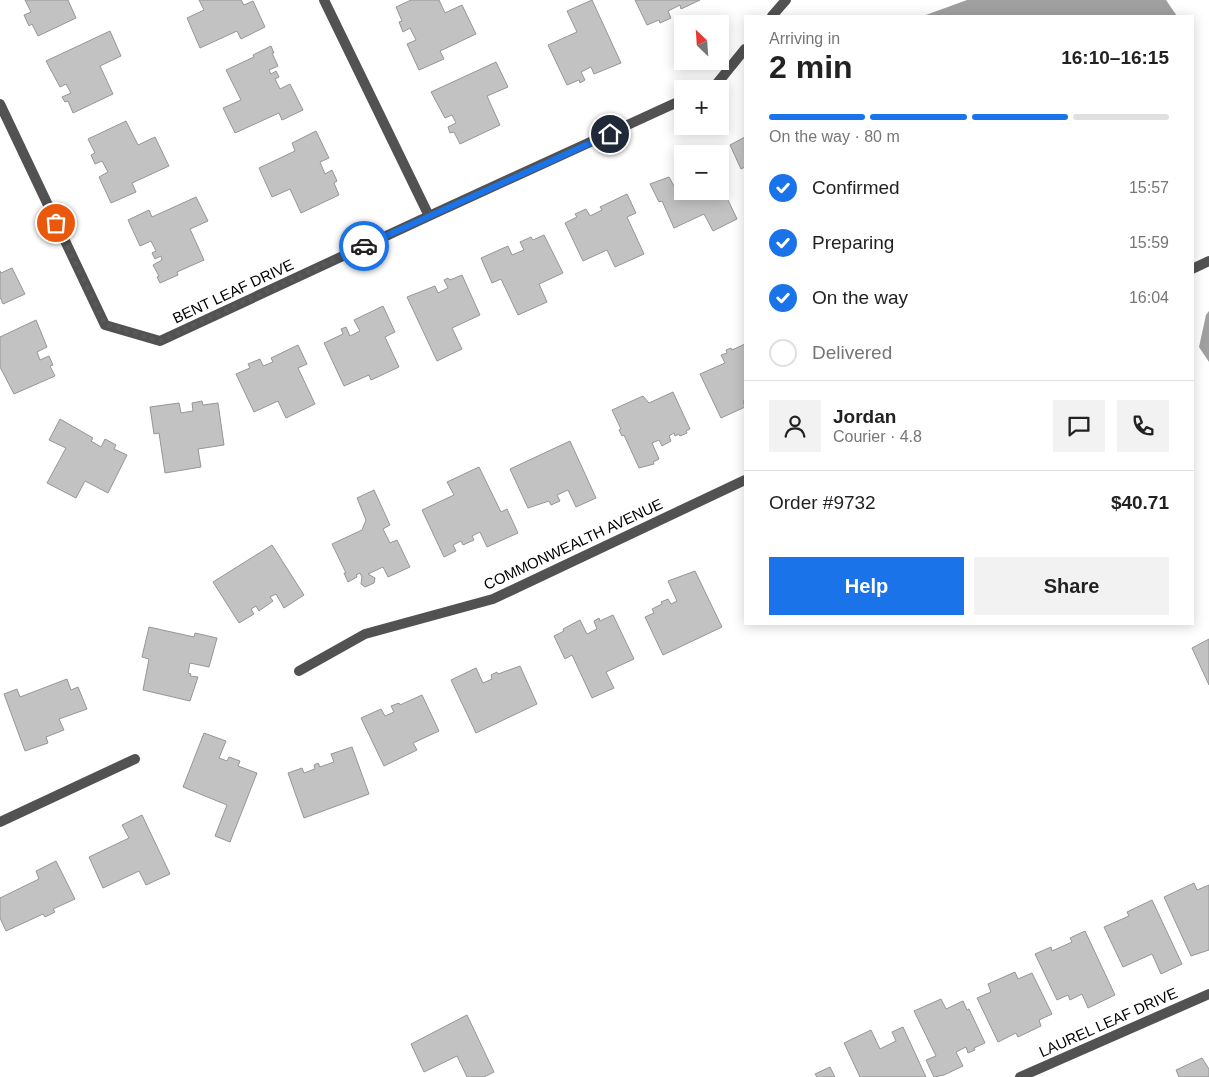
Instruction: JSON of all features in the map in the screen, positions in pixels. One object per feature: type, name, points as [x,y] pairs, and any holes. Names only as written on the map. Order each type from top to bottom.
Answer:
[{"type":"street","points":[[324,0],[429,216]]},
{"type":"street","points":[[773,15],[786,0]]},
{"type":"street","points":[[720,80],[744,50]]},
{"type":"street","name":"BENT LEAF DRIVE","points":[[0,104],[105,324],[160,341],[674,104]]},
{"type":"street","points":[[1194,268],[1209,261]]},
{"type":"street","name":"COMMONWEALTH AVENUE","points":[[299,671],[365,634],[493,600],[744,480]]},
{"type":"street","points":[[0,822],[136,760]]},
{"type":"street","name":"LAUREL LEAF DRIVE","points":[[1020,1077],[1209,994]]},
{"type":"shaded area","points":[[967,0],[1166,0],[1176,15],[926,15]]},
{"type":"shaded area","points":[[1209,311],[1209,362],[1199,347],[1206,315]]},
{"type":"building","points":[[25,0],[68,0],[76,18],[38,36],[32,24],[29,26],[24,15],[31,12]]},
{"type":"building","points":[[199,0],[241,0],[244,5],[253,1],[265,27],[241,39],[237,31],[200,48],[187,18],[204,10]]},
{"type":"building","points":[[411,0],[439,0],[445,13],[462,5],[476,34],[440,51],[444,59],[419,70],[407,44],[416,40],[410,28],[403,32],[399,22],[402,21],[396,7]]},
{"type":"building","points":[[592,0],[621,63],[594,74],[591,67],[581,72],[585,80],[580,83],[579,80],[567,85],[548,45],[577,32],[567,11]]},
{"type":"building","points":[[635,0],[700,0],[681,9],[680,5],[668,11],[671,18],[660,23],[659,20],[647,25]]},
{"type":"building","points":[[110,31],[121,56],[100,66],[113,94],[73,113],[68,101],[65,102],[62,97],[71,93],[66,84],[60,87],[46,61]]},
{"type":"building","points":[[271,46],[278,66],[269,70],[271,74],[276,71],[279,77],[275,79],[280,89],[290,84],[303,110],[282,120],[279,113],[235,133],[223,108],[241,100],[226,70],[254,57],[253,55]]},
{"type":"building","points":[[496,62],[508,87],[487,96],[500,125],[460,144],[454,132],[450,133],[448,127],[456,123],[452,115],[445,118],[431,92]]},
{"type":"building","points":[[126,121],[138,145],[155,137],[169,166],[132,183],[136,192],[111,203],[99,177],[108,172],[102,161],[95,164],[91,155],[95,153],[88,139]]},
{"type":"building","points":[[316,131],[329,158],[320,162],[325,174],[332,170],[337,181],[334,183],[339,195],[301,213],[290,189],[272,197],[259,168],[295,151],[292,143]]},
{"type":"building","points":[[744,138],[744,168],[741,169],[730,145]]},
{"type":"building","points":[[669,177],[674,186],[674,200],[728,200],[737,219],[713,231],[704,214],[674,228],[662,201],[659,202],[650,184]]},
{"type":"building","points":[[627,194],[636,213],[627,217],[644,254],[615,267],[607,250],[583,261],[565,223],[577,217],[575,214],[586,209],[590,216],[602,210],[600,207]]},
{"type":"building","points":[[196,197],[208,221],[190,229],[204,260],[177,272],[178,275],[160,283],[157,277],[159,276],[153,265],[162,260],[161,256],[155,259],[152,253],[156,251],[151,241],[140,246],[128,220],[149,210],[152,217]]},
{"type":"building","points":[[544,235],[563,273],[539,284],[547,302],[518,315],[501,279],[492,283],[481,258],[508,246],[512,255],[524,250],[520,242],[531,237],[533,240]]},
{"type":"building","points":[[12,268],[25,294],[3,304],[0,297],[0,271],[1,273]]},
{"type":"building","points":[[462,275],[480,315],[452,328],[462,349],[437,361],[407,297],[435,286],[438,293],[448,288],[444,280],[448,278],[450,280]]},
{"type":"building","points":[[383,306],[395,332],[385,337],[399,367],[371,380],[369,375],[344,386],[324,343],[343,334],[341,329],[346,327],[350,336],[360,331],[354,320]]},
{"type":"building","points":[[36,320],[47,347],[37,352],[40,360],[49,356],[53,365],[50,366],[55,376],[14,394],[0,367],[0,337]]},
{"type":"building","points":[[744,344],[744,407],[721,418],[700,374],[725,363],[721,355],[727,353],[726,350],[731,348],[732,350]]},
{"type":"building","points":[[298,345],[307,364],[298,368],[315,404],[286,418],[278,401],[254,412],[236,374],[250,368],[248,364],[260,359],[263,366],[273,362],[271,358]]},
{"type":"building","points":[[673,392],[690,429],[686,431],[687,433],[680,436],[679,434],[675,436],[674,433],[669,436],[671,441],[662,446],[659,440],[652,443],[659,459],[653,462],[654,464],[639,468],[624,435],[622,436],[619,430],[621,429],[612,410],[643,396],[649,403]]},
{"type":"building","points":[[202,401],[203,405],[218,403],[224,445],[198,449],[201,467],[165,473],[159,433],[154,434],[150,407],[179,403],[181,413],[193,411],[192,403]]},
{"type":"building","points":[[60,419],[93,438],[91,441],[101,447],[105,439],[116,445],[114,449],[127,455],[108,493],[85,481],[76,498],[47,483],[66,448],[49,440]]},
{"type":"building","points":[[570,441],[596,498],[576,507],[568,490],[557,495],[560,501],[551,505],[549,501],[528,508],[510,469]]},
{"type":"building","points":[[479,467],[501,512],[507,509],[518,533],[487,547],[480,532],[472,536],[474,540],[463,545],[461,541],[453,545],[456,551],[444,557],[422,510],[454,495],[447,482]]},
{"type":"building","points":[[374,490],[390,525],[383,529],[390,543],[397,540],[410,567],[388,577],[383,567],[368,574],[375,578],[374,583],[365,587],[361,584],[362,577],[360,573],[348,582],[344,573],[346,573],[332,544],[362,530],[366,520],[357,498]]},
{"type":"building","points":[[272,545],[304,595],[284,608],[276,594],[270,597],[273,601],[259,611],[256,606],[251,609],[254,614],[239,623],[213,582]]},
{"type":"building","points":[[695,571],[722,627],[663,655],[645,617],[654,613],[652,609],[662,604],[661,602],[668,599],[671,604],[677,601],[668,581]]},
{"type":"building","points":[[613,615],[634,659],[606,672],[614,688],[592,698],[572,655],[565,659],[554,636],[580,620],[587,634],[597,629],[594,621],[599,618],[600,621]]},
{"type":"building","points":[[149,627],[194,637],[195,633],[217,638],[209,667],[190,663],[188,673],[191,674],[190,676],[198,677],[190,701],[143,690],[149,659],[142,657]]},
{"type":"building","points":[[1209,639],[1209,685],[1192,648]]},
{"type":"building","points":[[520,666],[537,704],[476,733],[451,680],[476,668],[483,683],[492,679],[491,675],[497,672],[498,674]]},
{"type":"building","points":[[67,679],[71,690],[78,687],[87,709],[59,719],[64,730],[46,737],[48,743],[25,751],[4,694],[17,689],[20,697]]},
{"type":"building","points":[[422,695],[439,731],[413,743],[417,750],[384,766],[361,718],[381,709],[385,716],[394,712],[391,706],[399,703],[400,705]]},
{"type":"building","points":[[204,733],[226,741],[219,758],[227,761],[229,757],[240,761],[238,766],[257,773],[230,842],[215,836],[227,805],[183,787]]},
{"type":"building","points":[[352,747],[369,794],[304,818],[288,773],[302,768],[304,773],[315,769],[314,765],[318,763],[320,767],[334,762],[331,754]]},
{"type":"building","points":[[142,815],[170,874],[146,885],[139,871],[103,888],[89,857],[129,838],[122,825]]},
{"type":"building","points":[[56,861],[75,899],[53,909],[55,912],[45,917],[43,914],[6,931],[0,918],[0,898],[39,879],[36,871]]},
{"type":"building","points":[[1194,883],[1197,890],[1209,885],[1209,950],[1191,956],[1164,897]]},
{"type":"building","points":[[1152,900],[1182,964],[1161,974],[1152,954],[1123,967],[1104,927],[1129,916],[1127,912]]},
{"type":"building","points":[[1085,931],[1115,995],[1088,1008],[1082,994],[1070,1000],[1068,995],[1057,1000],[1035,954],[1051,947],[1052,951],[1072,942],[1070,938]]},
{"type":"building","points":[[1015,972],[1018,979],[1032,973],[1052,1014],[1039,1020],[1041,1026],[1018,1037],[1016,1033],[998,1042],[977,998],[991,992],[988,984]]},
{"type":"building","points":[[941,999],[946,1009],[963,1001],[967,1010],[969,1009],[985,1043],[968,1053],[966,1047],[956,1052],[963,1066],[944,1075],[934,1077],[926,1060],[936,1056],[914,1011]]},
{"type":"building","points":[[467,1015],[494,1072],[484,1077],[467,1077],[457,1056],[424,1072],[411,1044]]},
{"type":"building","points":[[903,1027],[926,1077],[860,1077],[844,1043],[871,1030],[880,1049],[896,1041],[892,1032]]},
{"type":"building","points":[[1202,1058],[1209,1069],[1209,1077],[1179,1077],[1176,1070]]},
{"type":"building","points":[[830,1067],[835,1077],[817,1077],[815,1074]]},
{"type":"way so far","points":[[56,223],[105,324],[160,341],[364,246]]},
{"type":"route","points":[[364,246],[610,134]]}]
